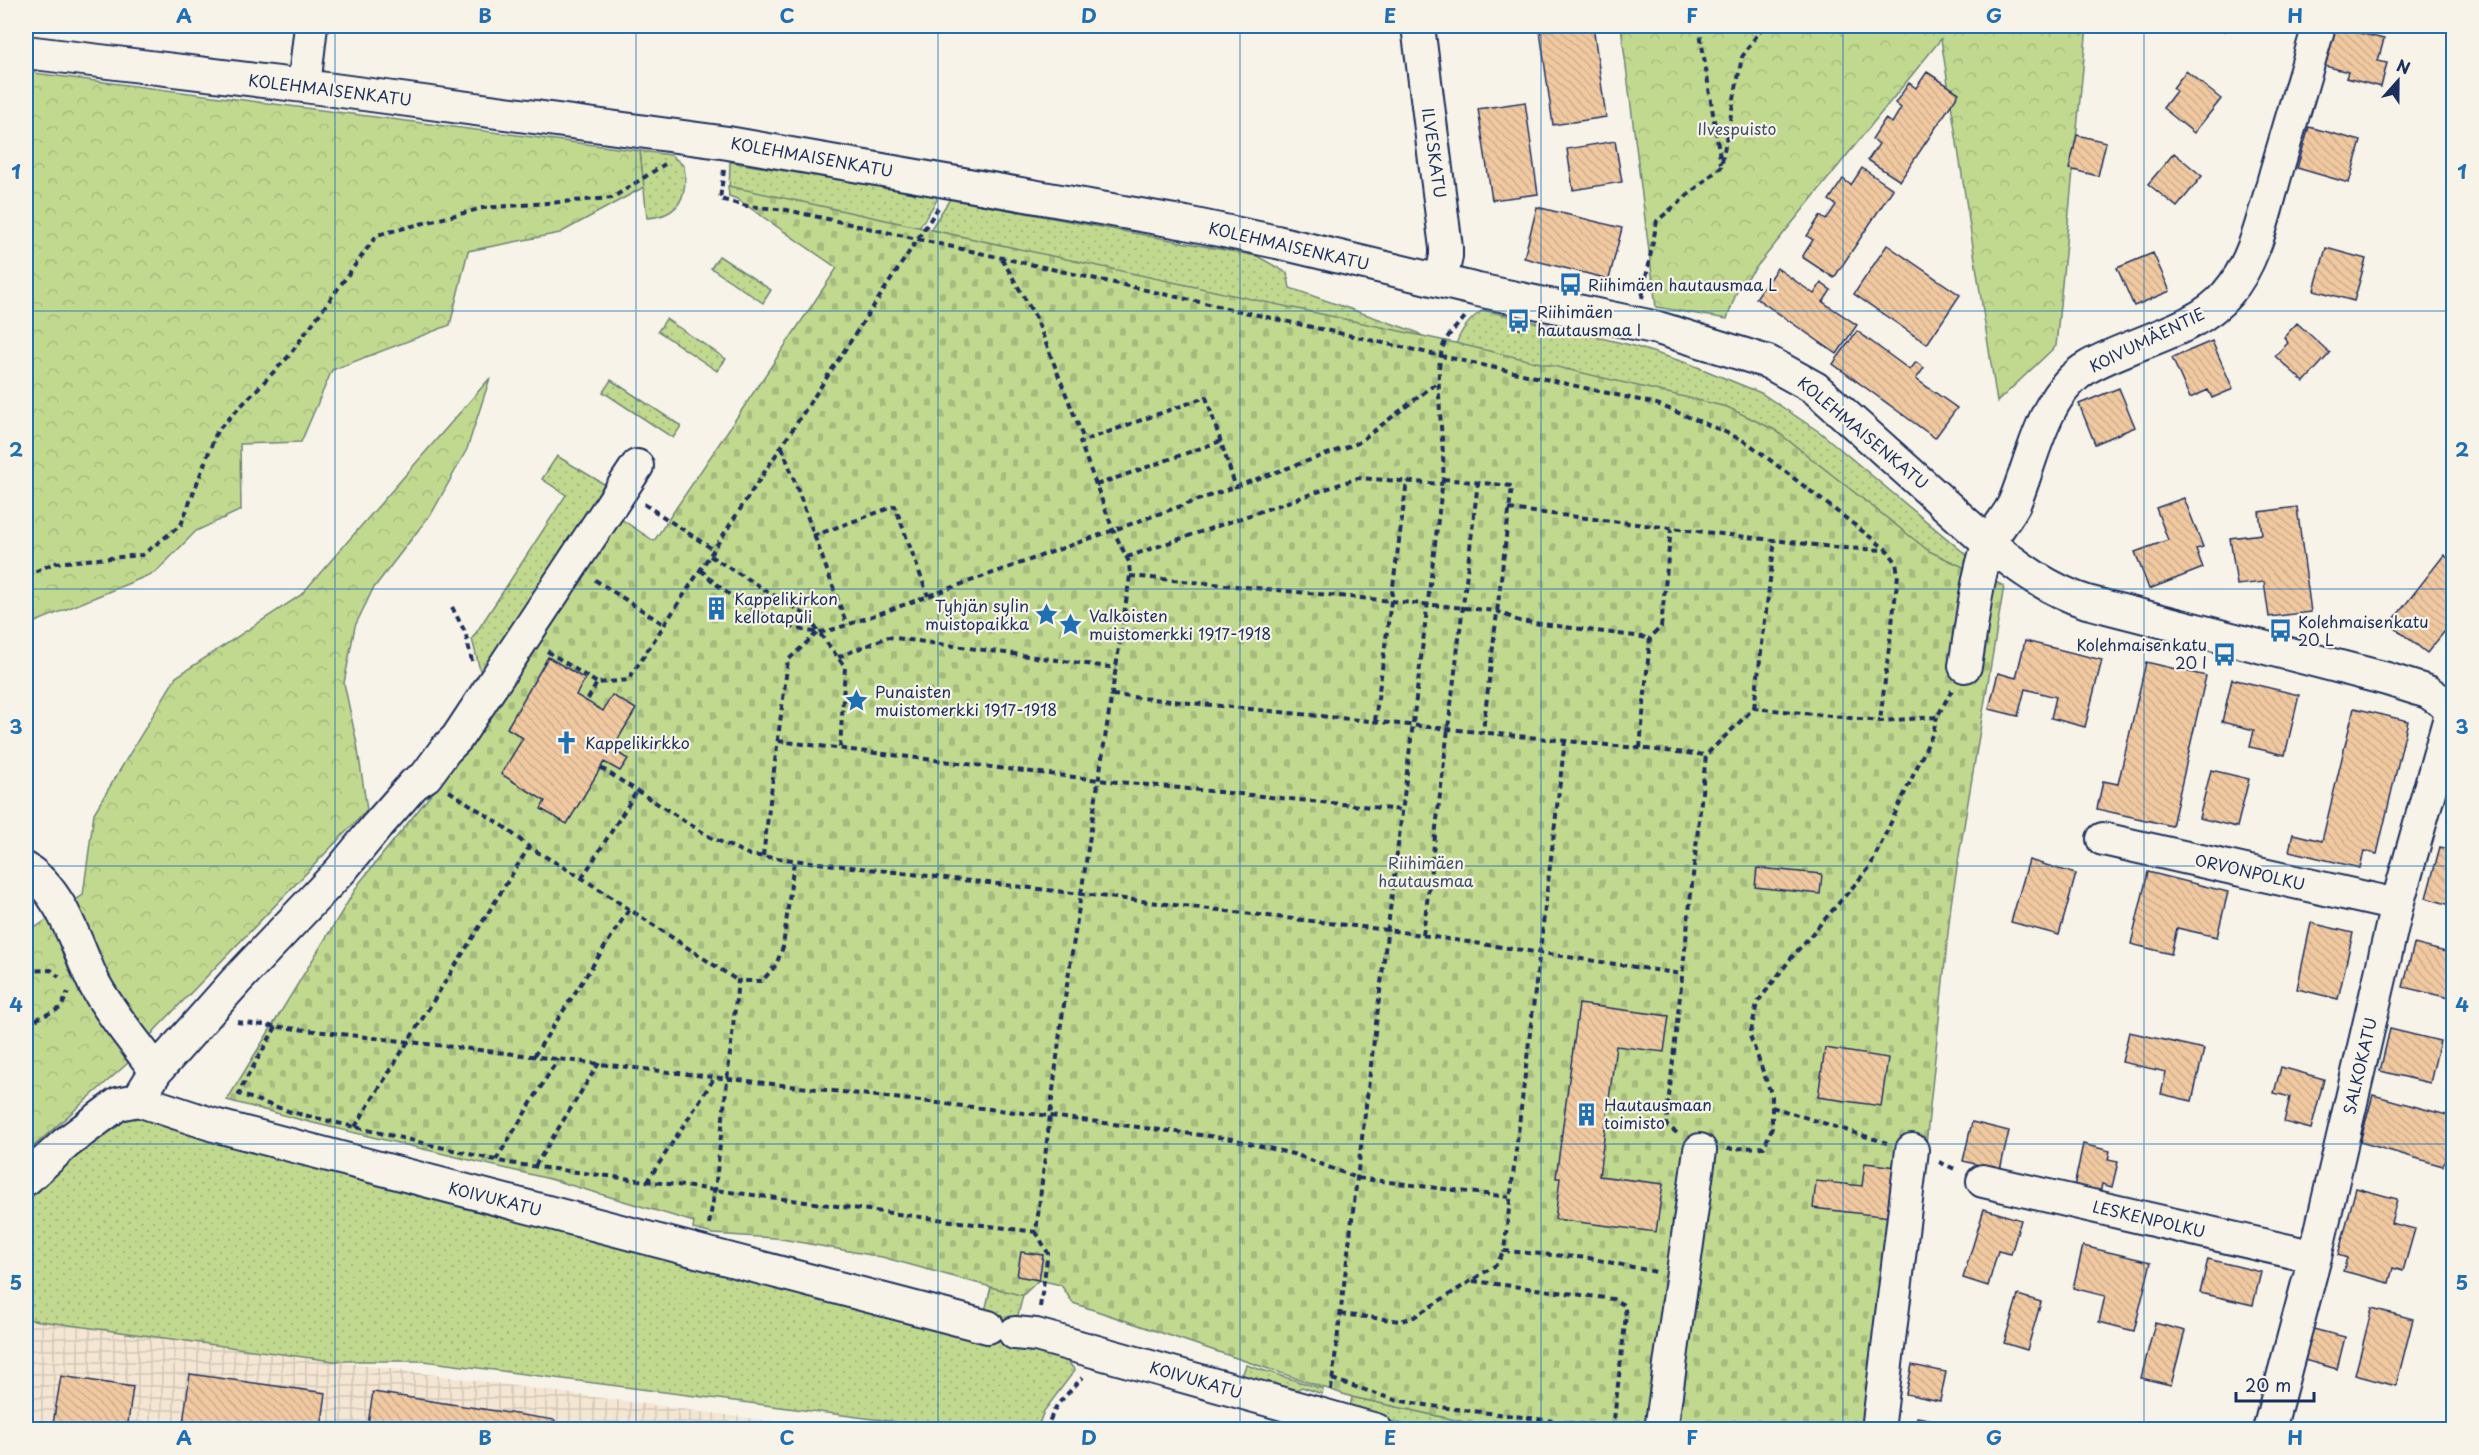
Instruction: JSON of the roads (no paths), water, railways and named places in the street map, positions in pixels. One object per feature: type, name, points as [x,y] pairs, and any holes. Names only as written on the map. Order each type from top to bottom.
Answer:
[{"type":"street","points":[[304,86],[311,26]]},
{"type":"street","name":"ILVESKATU","points":[[1418,26],[1446,248],[1441,281]]},
{"type":"street","name":"KOIVUMÄENTIE","points":[[1989,544],[2014,504],[2051,408],[2073,376],[2115,354],[2194,320],[2227,295],[2240,275],[2251,253],[2264,214],[2319,26]]},
{"type":"street","name":"KOLEHMAISENKATU","points":[[26,52],[304,86],[728,143],[1186,223],[1478,290],[1658,328],[1757,358],[1792,374],[1815,388],[1989,544],[2039,581],[2072,597],[2387,679],[2428,692],[2453,707]]},
{"type":"street","points":[[26,1179],[66,1143],[118,1104],[138,1100],[156,1071],[204,1020],[236,981],[341,870],[414,784],[426,776],[444,750],[457,738],[629,478]]},
{"type":"street","points":[[1965,666],[1989,544]]},
{"type":"street","name":"SALKOKATU","points":[[2269,1430],[2315,1257],[2397,905],[2453,707]]},
{"type":"street","name":"ORVONPOLKU","points":[[2103,839],[2397,905]]},
{"type":"street","points":[[26,869],[35,875],[60,906],[95,985],[156,1071]]},
{"type":"street","name":"KOIVUKATU","points":[[138,1100],[214,1125],[1096,1352],[1376,1430]]},
{"type":"street","points":[[1661,1430],[1700,1150]]},
{"type":"street","points":[[1878,1430],[1912,1150]]},
{"type":"street","name":"LESKENPOLKU","points":[[1983,1181],[2315,1257]]},
{"type":"place","name":"Riihimäen hautausmaa L","points":[[1570,285]]},
{"type":"place","name":"Riihimäen hautausmaa I","points":[[1519,321]]},
{"type":"place","name":"Kappelikirkon kellotapuli","points":[[716,608]]},
{"type":"place","name":"Tyhjän sylin muistopaikka","points":[[1047,615]]},
{"type":"place","name":"Valkoisten muistomerkki 1917-1918","points":[[1071,625]]},
{"type":"place","name":"Kolehmaisenkatu 20 L","points":[[2280,631]]},
{"type":"place","name":"Kolehmaisenkatu 20 I","points":[[2225,654]]},
{"type":"place","name":"Punaisten muistomerkki 1917-1918","points":[[857,701]]},
{"type":"place","name":"Kappelikirkko","points":[[567,743]]},
{"type":"place","name":"Hautausmaan toimisto","points":[[1586,1114]]},
{"type":"park label","name":"Ilvespuisto","points":[[1737,129]]},
{"type":"park label","name":"Riihimäen hautausmaa","points":[[1426,872]]}]
